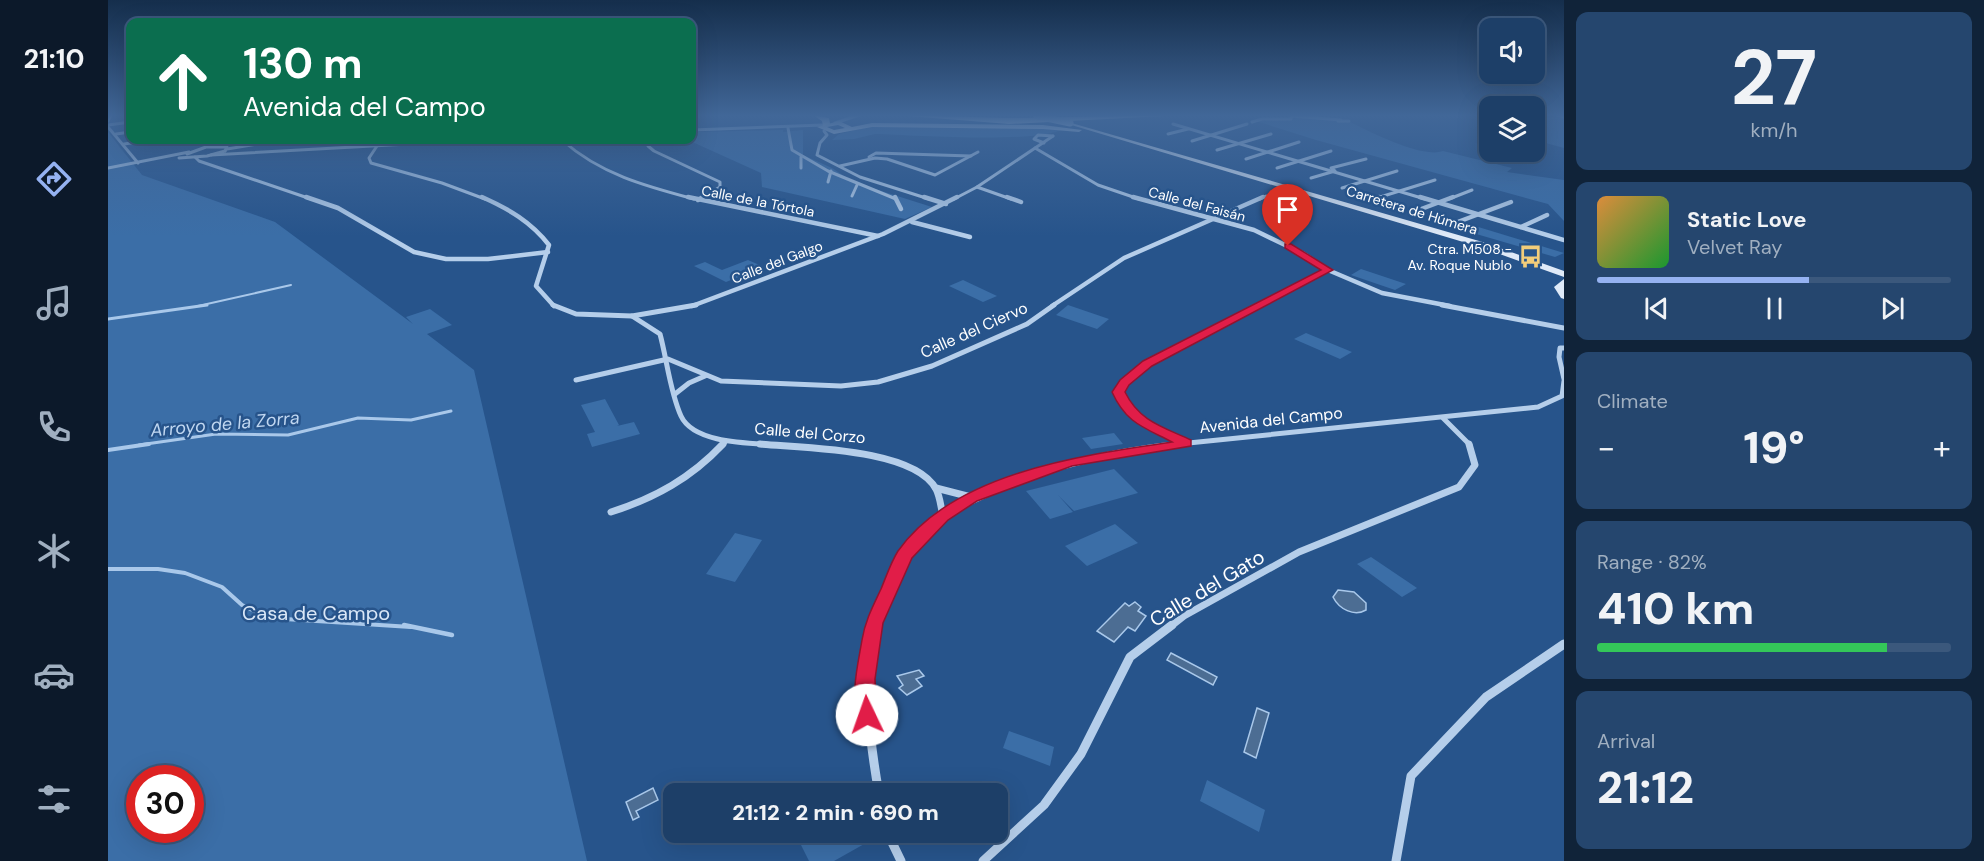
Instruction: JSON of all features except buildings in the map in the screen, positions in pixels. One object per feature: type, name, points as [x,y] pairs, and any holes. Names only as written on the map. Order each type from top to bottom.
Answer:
[{"type":"main road","points":[[1175,155],[1254,178]]},
{"type":"main road","name":"Carretera de Húmera","points":[[1178,155],[1503,252]]},
{"type":"main road","points":[[1503,252],[1564,274]]},
{"type":"main road","points":[[1503,252],[1542,268],[1564,282],[1558,286],[1564,296]]},
{"type":"street","points":[[132,155],[138,163]]},
{"type":"street","points":[[151,161],[176,155]]},
{"type":"street","points":[[189,155],[199,161],[338,208],[414,252],[446,259],[477,259],[548,252],[549,245],[542,232],[498,205],[419,175],[371,163],[369,158],[371,155]]},
{"type":"street","points":[[108,168],[151,161],[229,155]]},
{"type":"street","name":"Calle de la Tórtola","points":[[579,155],[595,165],[632,181],[697,200],[879,236]]},
{"type":"street","points":[[663,155],[720,182],[720,187],[697,200]]},
{"type":"street","points":[[817,155],[860,177],[946,204]]},
{"type":"street","points":[[866,159],[872,155]]},
{"type":"street","points":[[945,155],[971,156]]},
{"type":"street","name":"Calle del Galgo","points":[[648,319],[690,307],[912,222],[977,187],[1024,155]]},
{"type":"street","name":"Calle del Faisán","points":[[1047,155],[1098,185],[1121,194],[1272,237],[1328,270],[1394,296],[1564,328]]},
{"type":"street","points":[[1246,159],[1263,155]]},
{"type":"street","points":[[1280,155],[1564,240]]},
{"type":"street","points":[[1276,168],[1318,155]]},
{"type":"street","points":[[199,161],[209,156]]},
{"type":"street","points":[[839,166],[866,159],[887,159],[935,175],[971,156]]},
{"type":"street","points":[[801,168],[801,157],[857,185],[895,197],[901,209]]},
{"type":"street","points":[[1335,171],[1331,168],[1366,159]]},
{"type":"street","points":[[828,182],[831,171]]},
{"type":"street","points":[[1311,178],[1335,171]]},
{"type":"street","points":[[1342,188],[1397,171]]},
{"type":"street","points":[[1377,198],[1435,180]]},
{"type":"street","points":[[852,196],[857,185]]},
{"type":"street","points":[[977,187],[1021,202]]},
{"type":"street","points":[[1416,211],[1472,190]]},
{"type":"street","name":"Calle del Ciervo","points":[[668,359],[722,381],[840,386],[878,382],[932,366],[1027,324],[1085,282],[1124,258],[1266,196]]},
{"type":"street","points":[[1455,223],[1511,202]]},
{"type":"street","points":[[1520,227],[1547,215]]},
{"type":"street","points":[[912,222],[970,237]]},
{"type":"street","points":[[856,232],[863,242]]},
{"type":"street","name":"Calle del Corzo","points":[[548,252],[536,286],[554,306],[576,314],[632,316],[648,319],[660,334],[682,418],[701,434],[726,441],[873,454],[915,469],[936,488]]},
{"type":"street","points":[[1186,443],[1136,418],[1127,410],[1118,392],[1124,383],[1147,364],[1328,270]]},
{"type":"street","name":"Avenida del Campo","points":[[943,516],[971,497],[1069,462],[1186,443],[1539,407],[1562,396],[1564,380],[1559,357],[1560,348],[1564,348]]},
{"type":"street","points":[[576,380],[668,359]]},
{"type":"street","points":[[675,394],[689,383],[705,376]]},
{"type":"street","name":"Calle del Gato","points":[[983,861],[1050,797],[1081,754],[1130,657],[1184,616],[1299,552],[1459,487],[1475,465],[1471,446],[1443,418]]},
{"type":"street","points":[[611,512],[644,501],[681,483],[707,462],[726,441]]},
{"type":"street","points":[[877,783],[868,733],[866,679],[874,623],[905,555],[943,516],[936,488],[971,497]]},
{"type":"street","points":[[1396,861],[1411,776],[1486,697],[1564,644]]},
{"type":"street","points":[[892,843],[901,861]]},
{"type":"green space","name":"Casa de Campo","points":[[108,155],[126,155],[142,175],[275,222],[413,324],[406,317],[430,309],[452,325],[427,334],[474,370],[587,861],[108,861]]},
{"type":"green space","points":[[722,155],[803,155],[832,168],[853,182],[932,207],[905,219],[762,187],[761,173]]},
{"type":"green space","points":[[1371,155],[1460,155],[1479,160],[1479,162],[1512,168],[1507,172],[1564,180],[1564,221],[1548,204]]},
{"type":"green space","points":[[1475,226],[1564,253],[1555,257],[1466,231]]},
{"type":"green space","points":[[748,260],[764,267],[726,282],[694,266],[705,262],[722,270]]},
{"type":"green space","points":[[1361,269],[1406,284],[1395,290],[1351,275]]},
{"type":"green space","points":[[963,280],[997,296],[983,302],[949,286]]},
{"type":"green space","points":[[1068,305],[1109,319],[1097,329],[1056,315]]},
{"type":"green space","points":[[1306,333],[1352,352],[1340,359],[1294,339]]},
{"type":"green space","points":[[605,399],[619,425],[617,426],[634,422],[640,434],[592,447],[587,434],[595,432],[581,405]]},
{"type":"green space","points":[[1114,433],[1123,444],[1091,449],[1082,438]]},
{"type":"green space","points":[[1114,469],[1138,493],[1074,511],[1058,495],[1073,512],[1050,519],[1026,491]]},
{"type":"green space","points":[[1115,524],[1138,543],[1087,566],[1065,546]]},
{"type":"green space","points":[[735,533],[762,540],[735,582],[706,574]]},
{"type":"green space","points":[[1371,557],[1417,588],[1402,597],[1357,564]]},
{"type":"green space","points":[[1009,731],[1054,747],[1050,766],[1003,748]]},
{"type":"green space","points":[[1207,780],[1265,810],[1259,832],[1200,801]]},
{"type":"green space","points":[[805,843],[866,843],[834,861],[809,861],[801,845]]},
{"type":"shaded area","points":[[1338,590],[1354,592],[1366,603],[1366,610],[1357,613],[1347,611],[1333,597]]},
{"type":"shaded area","points":[[1135,602],[1141,607],[1138,611],[1146,616],[1135,631],[1128,627],[1114,642],[1097,631],[1125,603],[1129,606]]},
{"type":"shaded area","points":[[1171,653],[1217,677],[1213,685],[1167,660]]},
{"type":"shaded area","points":[[919,670],[924,676],[916,679],[922,686],[907,695],[899,688],[903,685],[897,676]]},
{"type":"shaded area","points":[[1257,708],[1269,713],[1256,758],[1244,752]]},
{"type":"shaded area","points":[[653,788],[658,800],[636,811],[639,817],[633,820],[626,802]]},
{"type":"waterway","name":"Arroyo de la Zorra","points":[[198,306],[291,285]]},
{"type":"waterway","name":"Arroyo de la Zorra","points":[[108,319],[207,305]]},
{"type":"waterway","name":"Arroyo de la Zorra","points":[[139,445],[216,434],[288,435],[358,418],[411,420],[451,411]]},
{"type":"waterway","name":"Arroyo de la Zorra","points":[[108,450],[149,444]]},
{"type":"waterway","points":[[108,569],[158,569],[185,573],[222,587],[242,605],[269,618],[411,627]]},
{"type":"waterway","points":[[404,625],[452,635]]},
{"type":"place","name":"Ctra. M508 - Av. Roque Nublo","points":[[1530,257]]},
{"type":"route","points":[[867,715],[866,679],[874,623],[905,555],[943,516],[971,497],[1069,462],[1186,443],[1136,418],[1121,402],[1118,392],[1124,383],[1147,364],[1328,270],[1288,246]]}]
